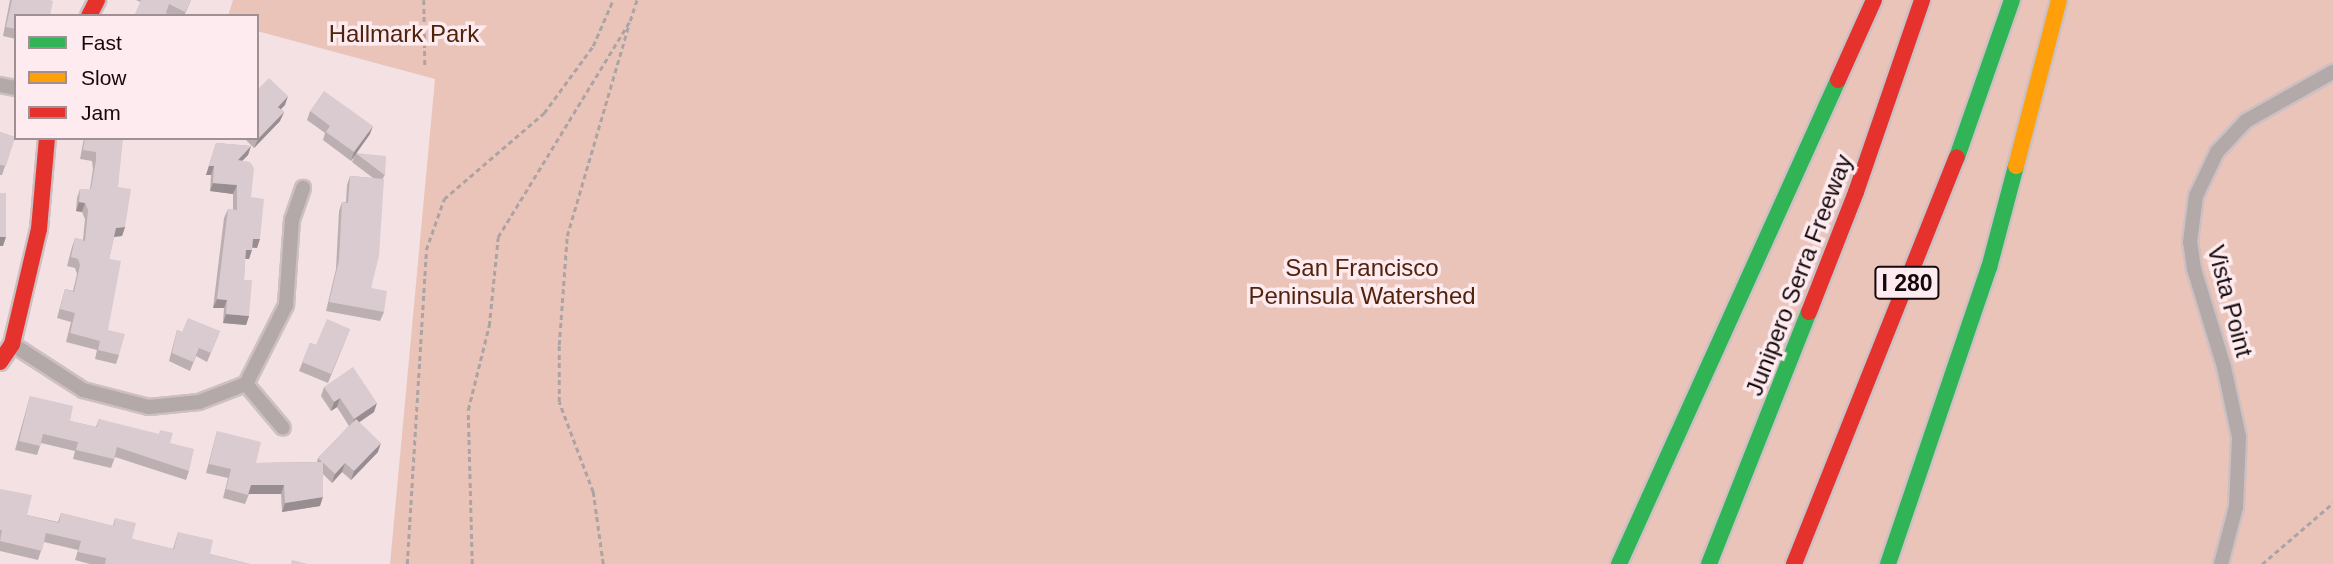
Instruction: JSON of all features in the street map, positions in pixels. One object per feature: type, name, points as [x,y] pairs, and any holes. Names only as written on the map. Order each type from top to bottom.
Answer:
[{"type":"main road","points":[[1619,564],[1874,0]]},
{"type":"main road","name":"Junipero Serra Freeway","points":[[1709,564],[1861,179],[1922,0]]},
{"type":"main road","name":"I 280","points":[[1794,564],[1967,131],[2012,0]]},
{"type":"main road","points":[[1888,564],[1993,255],[2059,0]]},
{"type":"main road","points":[[0,362],[12,344],[39,229],[47,140]]},
{"type":"street","name":"Vista Point","points":[[2221,564],[2236,507],[2239,438],[2224,367],[2194,269],[2190,242],[2196,196],[2217,152],[2246,121],[2333,72]]},
{"type":"street","points":[[12,344],[83,390],[149,407],[199,402],[246,384],[286,305],[292,220],[303,188]]},
{"type":"street","points":[[246,384],[284,428]]},
{"type":"path","points":[[424,0],[425,65]]},
{"type":"path","points":[[407,564],[426,250],[444,199],[544,113],[593,46],[613,0]]},
{"type":"path","points":[[603,564],[593,492],[559,402],[559,345],[567,236],[637,0]]},
{"type":"path","points":[[472,564],[468,410],[489,326],[498,237],[630,21]]},
{"type":"path","points":[[2262,564],[2333,503]]},
{"type":"green space","name":"San Francisco Peninsula Watershed","points":[[233,0],[2333,0],[2333,564],[390,564],[435,79],[259,32],[259,14],[229,14]]},
{"type":"building","points":[[12,0],[53,1],[50,14],[14,14],[14,29],[6,27]]},
{"type":"building","points":[[141,0],[191,0],[185,12],[169,4],[166,14],[135,14]]},
{"type":"building","points":[[269,78],[288,96],[278,107],[284,112],[259,138],[259,88]]},
{"type":"building","points":[[324,91],[373,126],[354,152],[326,132],[330,126],[310,111]]},
{"type":"building","points":[[0,132],[14,137],[14,140],[6,166],[0,165]]},
{"type":"building","points":[[85,140],[123,140],[118,187],[131,189],[125,227],[116,228],[109,259],[121,261],[108,330],[125,334],[119,355],[98,350],[100,341],[70,333],[75,313],[60,309],[65,289],[74,292],[80,265],[78,259],[71,257],[75,238],[85,241],[88,210],[85,203],[79,202],[80,189],[91,189],[96,152],[83,150]]},
{"type":"building","points":[[216,143],[251,146],[238,160],[250,162],[254,168],[251,197],[264,199],[260,239],[253,239],[252,250],[246,250],[244,280],[252,280],[249,316],[226,314],[227,300],[217,299],[228,209],[237,210],[237,185],[213,183],[214,166],[209,166]]},
{"type":"building","points":[[356,153],[386,156],[385,175]]},
{"type":"building","points":[[350,176],[384,179],[379,256],[371,288],[387,291],[384,312],[329,302],[339,260],[342,202],[348,203]]},
{"type":"building","points":[[0,193],[6,193],[6,237],[0,237]]},
{"type":"building","points":[[188,318],[220,331],[211,353],[199,348],[193,362],[172,353],[177,330],[182,332]]},
{"type":"building","points":[[327,319],[350,329],[331,374],[302,362],[310,343],[316,345]]},
{"type":"building","points":[[353,367],[377,403],[354,419],[340,398],[334,402],[324,387]]},
{"type":"building","points":[[30,396],[73,406],[70,421],[97,427],[99,419],[159,434],[160,430],[173,433],[170,443],[194,449],[189,471],[117,447],[114,459],[76,450],[78,442],[43,434],[40,446],[19,441]]},
{"type":"building","points":[[356,419],[381,443],[354,471],[345,463],[335,474],[318,458]]},
{"type":"building","points":[[217,431],[261,442],[256,463],[323,462],[323,497],[285,503],[284,485],[251,485],[248,495],[226,489],[231,469],[209,464]]},
{"type":"building","points":[[0,489],[32,495],[27,515],[59,523],[61,513],[114,526],[115,518],[136,523],[132,539],[174,549],[178,532],[213,540],[210,554],[250,564],[105,564],[106,558],[78,552],[81,541],[46,533],[42,551],[0,541]]},
{"type":"building","points":[[292,560],[308,564],[291,564]]},
{"type":"traffic: fast","points":[[1957,157],[2012,0]]},
{"type":"traffic: fast","points":[[1619,564],[1838,80]]},
{"type":"traffic: fast","points":[[1888,564],[1989,268],[2016,166]]},
{"type":"traffic: fast","points":[[1709,564],[1809,312]]},
{"type":"traffic: slow","points":[[2016,166],[2059,0]]},
{"type":"traffic: jam","points":[[90,14],[97,0]]},
{"type":"traffic: jam","points":[[1838,80],[1874,0]]},
{"type":"traffic: jam","points":[[1809,312],[1856,192],[1922,0]]},
{"type":"traffic: jam","points":[[0,362],[12,344],[39,229],[47,140]]},
{"type":"traffic: jam","points":[[1794,564],[1957,157]]},
{"type":"park label","name":"Hallmark Park","points":[[404,34]]}]
